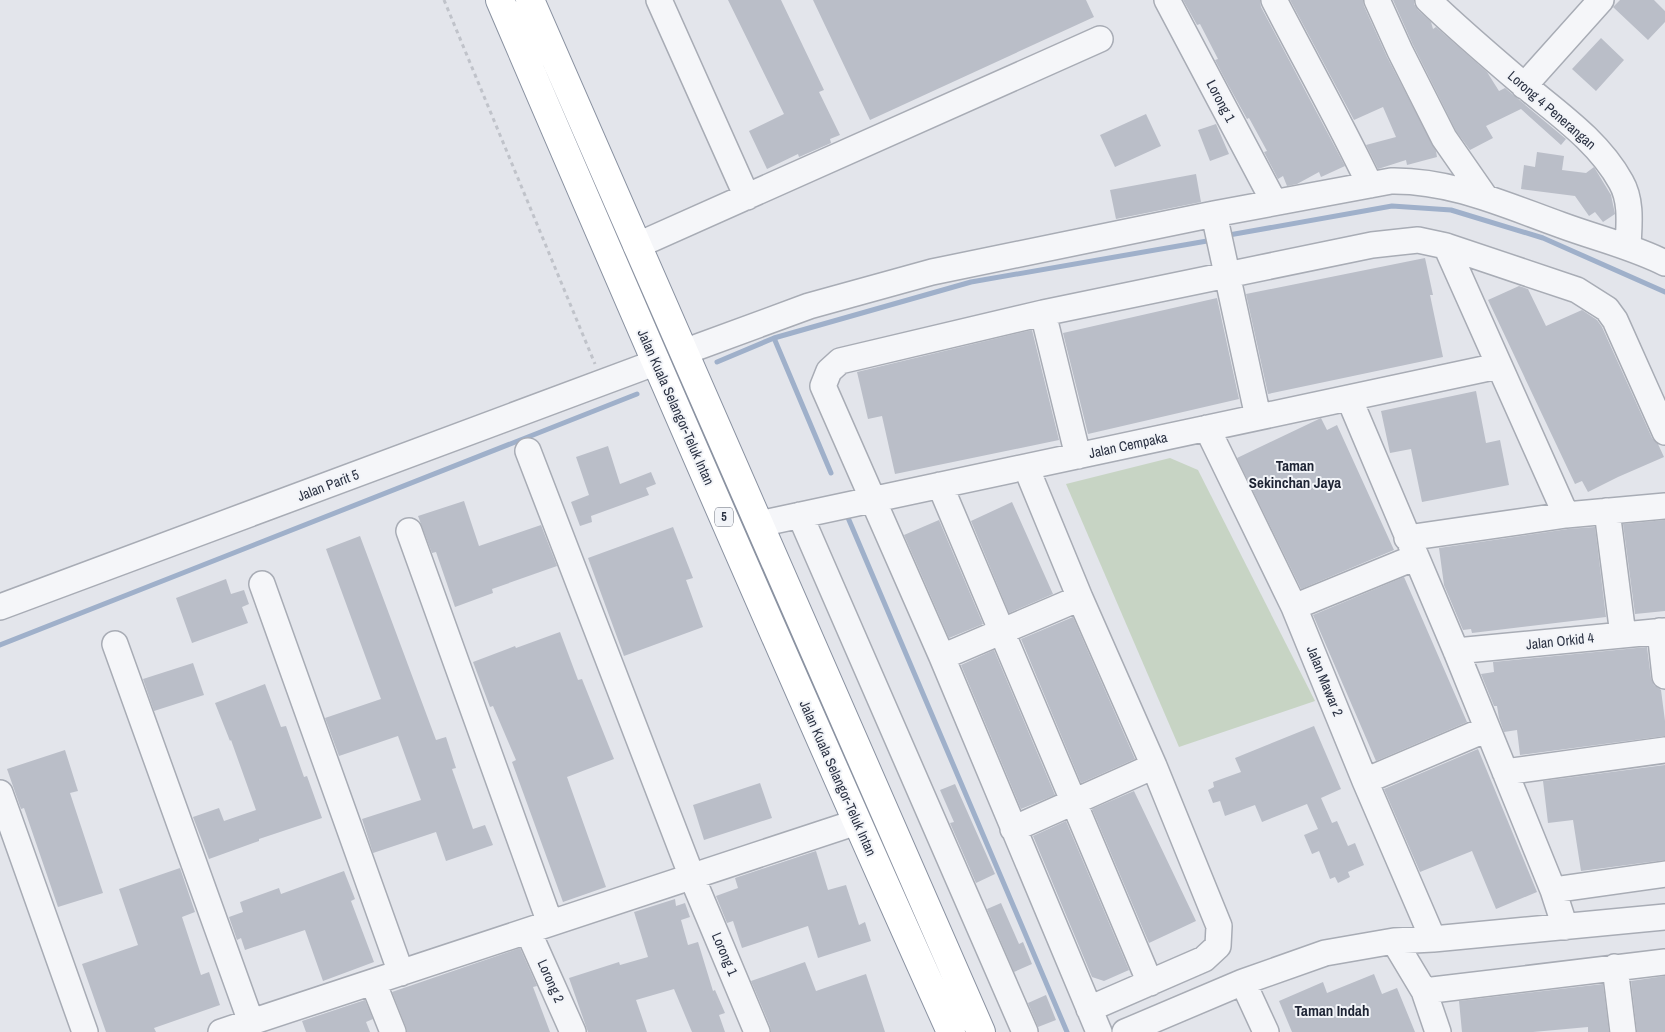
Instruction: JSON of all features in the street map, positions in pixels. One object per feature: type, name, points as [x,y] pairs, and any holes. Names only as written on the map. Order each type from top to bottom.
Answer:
[{"type":"highway","name":"Jalan Kuala Selangor-Teluk Intan","points":[[500,0],[857,822],[951,1032]]},
{"type":"highway","name":"Jalan Kuala Selangor-Teluk Intan","points":[[530,0],[647,241],[684,352],[981,1032]]},
{"type":"street","points":[[659,0],[747,197]]},
{"type":"street","name":"Lorong 1","points":[[1167,0],[1274,202]]},
{"type":"street","points":[[1274,0],[1321,92],[1345,131],[1370,185]]},
{"type":"street","points":[[1377,0],[1444,138],[1485,198]]},
{"type":"street","name":"Lorong 4 Penerangan","points":[[1428,0],[1467,37],[1580,131],[1605,157],[1622,184],[1630,218],[1628,246]]},
{"type":"street","points":[[1524,86],[1601,0]]},
{"type":"street","points":[[647,241],[1100,39]]},
{"type":"street","points":[[684,352],[809,306],[932,272],[1274,202],[1391,181],[1412,181],[1468,192],[1561,226],[1628,246],[1665,262]]},
{"type":"street","points":[[1214,214],[1258,417]]},
{"type":"street","points":[[1099,1032],[942,657],[823,386],[829,372],[840,361],[1043,313],[1394,242],[1418,240],[1446,246],[1578,290],[1607,309],[1615,320],[1665,432]]},
{"type":"street","points":[[1446,246],[1566,515]]},
{"type":"street","points":[[1043,313],[1078,456]]},
{"type":"street","name":"Jalan Parit 5","points":[[0,608],[656,362]]},
{"type":"street","name":"Jalan Cempaka","points":[[759,524],[1498,366]]},
{"type":"street","points":[[1348,398],[1506,772],[1553,890],[1565,927]]},
{"type":"street","name":"Jalan Mawar 2","points":[[1207,428],[1294,607],[1365,781],[1433,939]]},
{"type":"street","name":"Lorong 1","points":[[528,451],[692,877],[757,1032]]},
{"type":"street","points":[[1026,467],[1080,598],[1154,766],[1219,926],[1218,946],[1204,959],[1089,1009]]},
{"type":"street","points":[[940,485],[1150,982]]},
{"type":"street","points":[[1294,607],[1411,547],[1566,515],[1665,506]]},
{"type":"street","points":[[1607,511],[1623,635]]},
{"type":"street","points":[[800,516],[1025,1032]]},
{"type":"street","name":"Lorong 2","points":[[409,531],[573,1032]]},
{"type":"street","points":[[262,584],[401,973]]},
{"type":"street","points":[[942,657],[1080,598]]},
{"type":"street","points":[[1663,631],[1665,676]]},
{"type":"street","name":"Jalan Orkid 4","points":[[1456,651],[1663,631]]},
{"type":"street","points":[[115,644],[250,1022]]},
{"type":"street","points":[[1365,781],[1487,729]]},
{"type":"street","points":[[1506,772],[1665,750]]},
{"type":"street","points":[[1013,829],[1154,766]]},
{"type":"street","points":[[0,793],[85,1032]]},
{"type":"street","points":[[221,1032],[857,822]]},
{"type":"street","points":[[1553,890],[1665,874]]},
{"type":"street","points":[[1125,1032],[1243,982],[1325,953],[1394,941],[1565,927],[1665,916]]},
{"type":"street","points":[[1394,941],[1424,991],[1438,1032]]},
{"type":"street","points":[[1424,991],[1665,962]]},
{"type":"street","points":[[1615,967],[1623,1032]]},
{"type":"street","points":[[373,982],[394,1032]]},
{"type":"street","points":[[1243,982],[1266,1032]]},
{"type":"path","points":[[444,0],[603,382]]},
{"type":"green space","points":[[1170,458],[1198,470],[1315,701],[1179,747],[1066,484]]},
{"type":"building","points":[[728,0],[781,0],[824,90],[819,92],[840,135],[830,139],[831,143],[799,157],[798,154],[767,169],[749,131],[784,114]]},
{"type":"building","points":[[813,0],[1086,0],[1094,17],[870,120]]},
{"type":"building","points":[[1183,0],[1260,0],[1261,7],[1345,166],[1321,177],[1319,172],[1297,184],[1287,186],[1283,176],[1278,179],[1264,152],[1267,151],[1215,60],[1218,59],[1200,24],[1197,25]]},
{"type":"building","points":[[1290,0],[1363,0],[1387,57],[1436,151],[1437,157],[1407,165],[1406,160],[1378,169],[1366,145],[1396,137],[1383,107],[1354,120]]},
{"type":"building","points":[[1393,0],[1414,0],[1414,4],[1431,22],[1433,29],[1436,27],[1487,72],[1499,91],[1505,88],[1566,139],[1561,145],[1521,109],[1486,126],[1493,138],[1470,150],[1456,131]]},
{"type":"building","points":[[1620,0],[1654,0],[1665,11],[1665,22],[1648,40],[1613,7]]},
{"type":"building","points":[[1601,38],[1624,60],[1596,91],[1572,69]]},
{"type":"building","points":[[1146,114],[1161,146],[1115,167],[1100,135]]},
{"type":"building","points":[[1216,124],[1229,154],[1210,161],[1198,130]]},
{"type":"building","points":[[1537,152],[1564,156],[1562,170],[1586,173],[1594,167],[1611,195],[1615,214],[1603,222],[1595,212],[1589,216],[1575,196],[1521,189],[1524,165],[1535,167]]},
{"type":"building","points":[[1196,174],[1201,202],[1116,219],[1110,190]]},
{"type":"building","points":[[1425,258],[1433,295],[1430,295],[1443,357],[1268,394],[1246,294]]},
{"type":"building","points":[[1519,286],[1528,289],[1546,326],[1582,310],[1597,320],[1602,327],[1652,438],[1658,444],[1664,457],[1588,492],[1582,481],[1575,484],[1488,300]]},
{"type":"building","points":[[1217,298],[1239,399],[1088,434],[1063,333]]},
{"type":"building","points":[[1032,330],[1059,440],[895,474],[882,416],[868,419],[857,372]]},
{"type":"building","points":[[1476,391],[1486,443],[1500,440],[1509,485],[1422,502],[1411,449],[1390,453],[1381,411]]},
{"type":"building","points":[[1321,418],[1327,430],[1337,425],[1394,550],[1301,589],[1237,458]]},
{"type":"building","points":[[608,446],[620,484],[651,472],[656,484],[646,488],[649,495],[591,516],[592,522],[580,526],[571,502],[589,495],[576,457]]},
{"type":"building","points":[[464,501],[479,546],[541,525],[557,566],[492,589],[493,593],[455,607],[436,552],[432,553],[418,516]]},
{"type":"building","points":[[1012,502],[1053,594],[1009,613],[971,521]]},
{"type":"building","points":[[939,520],[983,624],[949,638],[904,535]]},
{"type":"building","points":[[1665,520],[1665,611],[1635,614],[1623,524]]},
{"type":"building","points":[[673,527],[693,578],[686,580],[703,627],[624,656],[588,558]]},
{"type":"building","points":[[1595,527],[1606,617],[1472,633],[1471,629],[1463,630],[1444,585],[1439,548],[1568,529]]},
{"type":"building","points":[[360,536],[436,740],[446,737],[456,768],[452,769],[473,829],[485,825],[493,845],[446,861],[436,832],[373,853],[362,819],[421,800],[398,736],[339,756],[325,718],[381,699],[326,549]]},
{"type":"building","points":[[1404,577],[1467,722],[1376,761],[1313,615]]},
{"type":"building","points":[[226,579],[231,594],[244,590],[249,604],[242,607],[248,623],[192,643],[176,598]]},
{"type":"building","points":[[1073,617],[1135,759],[1081,783],[1021,639]]},
{"type":"building","points":[[560,632],[578,680],[582,679],[614,759],[567,777],[606,887],[563,902],[512,762],[516,760],[493,706],[490,707],[473,662]]},
{"type":"building","points":[[1647,647],[1651,678],[1654,685],[1661,690],[1665,736],[1520,755],[1517,730],[1504,732],[1497,706],[1494,706],[1481,674],[1494,672],[1493,662]]},
{"type":"building","points":[[994,650],[1055,795],[1021,809],[961,665]]},
{"type":"building","points":[[193,663],[204,695],[154,711],[143,679]]},
{"type":"building","points":[[265,684],[281,727],[286,726],[304,777],[307,776],[322,818],[259,839],[259,841],[209,859],[193,817],[219,808],[224,821],[256,810],[231,740],[215,703]]},
{"type":"building","points":[[1314,726],[1341,789],[1321,798],[1332,823],[1337,821],[1348,846],[1355,843],[1364,865],[1348,872],[1350,877],[1338,883],[1335,877],[1330,879],[1319,851],[1312,854],[1304,835],[1318,829],[1307,804],[1262,822],[1255,805],[1225,816],[1220,801],[1213,803],[1208,790],[1214,787],[1213,782],[1241,772],[1235,758]]},
{"type":"building","points":[[1478,749],[1537,892],[1496,909],[1472,851],[1420,872],[1384,789]]},
{"type":"building","points":[[65,750],[78,791],[70,793],[103,893],[58,907],[24,808],[21,809],[7,769]]},
{"type":"building","points":[[1665,765],[1665,860],[1581,871],[1573,820],[1548,823],[1543,781]]},
{"type":"building","points":[[760,783],[772,818],[704,840],[693,805]]},
{"type":"building","points":[[955,784],[995,874],[976,883],[950,823],[954,822],[940,790]]},
{"type":"building","points":[[1134,791],[1196,921],[1149,943],[1092,809]]},
{"type":"building","points":[[1066,821],[1129,970],[1104,981],[1092,977],[1033,836]]},
{"type":"building","points":[[816,851],[828,890],[846,885],[859,925],[865,922],[871,941],[818,958],[808,926],[742,948],[733,921],[727,923],[716,896],[738,888],[735,878]]},
{"type":"building","points":[[180,868],[195,912],[182,917],[201,975],[209,972],[220,1005],[154,1028],[156,1032],[106,1032],[82,964],[138,945],[119,889]]},
{"type":"building","points":[[344,871],[355,899],[351,901],[374,962],[323,981],[305,930],[245,950],[241,938],[237,940],[229,917],[243,912],[240,902],[279,888],[281,894]]},
{"type":"building","points":[[675,899],[676,906],[685,903],[690,917],[681,920],[688,945],[698,942],[713,991],[715,990],[725,1013],[719,1015],[725,1032],[692,1032],[674,989],[636,1000],[647,1032],[588,1032],[569,978],[619,962],[620,965],[648,957],[634,912]]},
{"type":"building","points":[[1001,903],[1019,944],[1023,942],[1032,964],[1014,972],[987,909]]},
{"type":"building","points":[[520,948],[537,986],[533,987],[550,1032],[407,1032],[392,992]]},
{"type":"building","points":[[805,962],[816,991],[866,974],[885,1032],[771,1032],[751,981]]},
{"type":"building","points":[[1374,974],[1382,994],[1397,988],[1415,1032],[1292,1032],[1279,1001],[1323,982],[1327,993]]},
{"type":"building","points":[[1665,976],[1665,1032],[1637,1032],[1631,981]]},
{"type":"building","points":[[1603,984],[1609,1032],[1588,1032],[1588,1027],[1533,1032],[1462,1032],[1459,1001]]},
{"type":"building","points":[[1046,995],[1056,1020],[1038,1027],[1028,1003]]},
{"type":"building","points":[[365,1000],[373,1019],[366,1022],[370,1032],[306,1032],[302,1021]]},
{"type":"waterway","points":[[1229,235],[1392,206],[1451,210],[1543,238],[1665,292]]},
{"type":"waterway","points":[[717,362],[774,338],[971,282],[1207,241]]},
{"type":"waterway","points":[[774,338],[831,473]]},
{"type":"waterway","points":[[0,645],[637,394]]},
{"type":"waterway","points":[[846,513],[1067,1032]]},
{"type":"district","name":"Taman Sekinchan Jaya","points":[[1295,474]]},
{"type":"district","name":"Taman Indah","points":[[1332,1010]]}]
